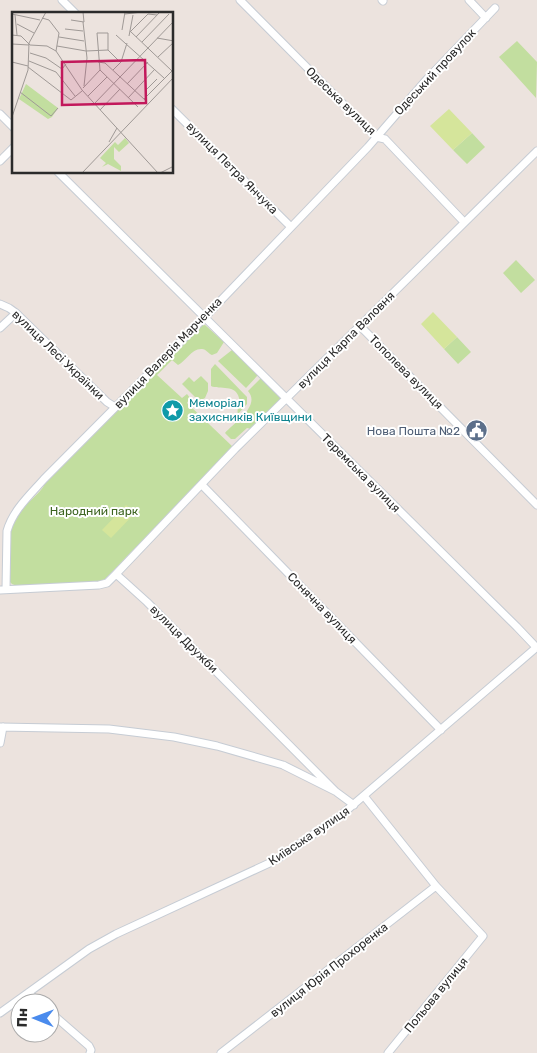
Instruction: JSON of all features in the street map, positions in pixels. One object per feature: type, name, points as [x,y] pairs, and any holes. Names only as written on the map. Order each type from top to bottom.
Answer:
[{"type":"street","points":[[62,0],[74,12]]},
{"type":"street","name":"Одеська вулиця","points":[[240,0],[376,137],[385,139],[464,222]]},
{"type":"street","points":[[469,0],[486,18]]},
{"type":"street","name":"Одеський провулок","points":[[376,137],[427,79],[495,8]]},
{"type":"street","name":"вулиця Петра Янчука","points":[[174,111],[292,226]]},
{"type":"street","points":[[0,114],[12,126]]},
{"type":"street","name":"вулиця Валерія Марченка","points":[[3,589],[7,531],[15,513],[44,479],[204,318],[376,137]]},
{"type":"street","points":[[0,161],[12,149]]},
{"type":"street","name":"вулиця Карпа Валовня","points":[[116,574],[359,325],[537,151]]},
{"type":"street","name":"Теремська вулиця","points":[[60,174],[537,647]]},
{"type":"street","name":"вулиця Лесі Українки","points":[[0,304],[16,313],[114,407]]},
{"type":"street","points":[[0,328],[16,313]]},
{"type":"street","name":"Тополева вулиця","points":[[359,325],[537,505]]},
{"type":"street","name":"Сонячна вулиця","points":[[202,485],[441,730]]},
{"type":"street","points":[[3,589],[107,584],[116,574]]},
{"type":"street","name":"вулиця Дружби","points":[[116,574],[147,602],[335,791]]},
{"type":"street","name":"Київська вулиця","points":[[28,993],[89,950],[116,934],[276,860],[354,806],[537,647]]},
{"type":"street","points":[[0,743],[2,727],[109,729],[174,738],[245,754],[283,765],[335,791],[354,806]]},
{"type":"street","points":[[364,796],[436,886]]},
{"type":"street","name":"Польова вулиця","points":[[388,1053],[483,936],[436,886]]},
{"type":"street","name":"вулиця Юрія Прохоренка","points":[[221,1053],[436,886]]},
{"type":"street","points":[[60,1021],[89,1046],[90,1053]]},
{"type":"green space","points":[[517,41],[537,62],[536,98],[499,57]]},
{"type":"green space","points":[[449,109],[472,133],[453,150],[430,126]]},
{"type":"green space","points":[[472,133],[485,147],[467,164],[453,150]]},
{"type":"green space","points":[[516,260],[535,280],[521,293],[503,273]]},
{"type":"green space","points":[[433,312],[457,337],[444,349],[421,324]]},
{"type":"green space","name":"Народний парк","points":[[205,325],[224,342],[217,353],[212,355],[203,349],[198,349],[178,365],[172,360],[157,375],[182,398],[187,394],[190,398],[187,403],[233,447],[105,579],[98,582],[17,586],[12,584],[10,582],[11,531],[20,512],[40,491],[46,481],[200,326]]},
{"type":"green space","points":[[457,337],[471,352],[458,364],[444,349]]},
{"type":"green space","points":[[232,350],[258,375],[246,388],[218,361]]},
{"type":"green space","points":[[215,364],[247,397],[247,404],[238,414],[239,400],[235,391],[211,386],[211,369]]},
{"type":"green space","points":[[201,376],[208,383],[208,391],[205,398],[199,401],[182,384],[189,377],[194,382]]},
{"type":"green space","points":[[261,378],[280,396],[280,401],[251,429],[247,428],[235,439],[231,439],[225,433],[249,408],[251,397],[248,391]]},
{"type":"green space","points":[[126,505],[135,513],[111,538],[102,530]]},
{"type":"place","name":"Меморіал захисників Київщини","points":[[173,410]]},
{"type":"place","name":"Нова Пошта №2","points":[[476,431]]}]
